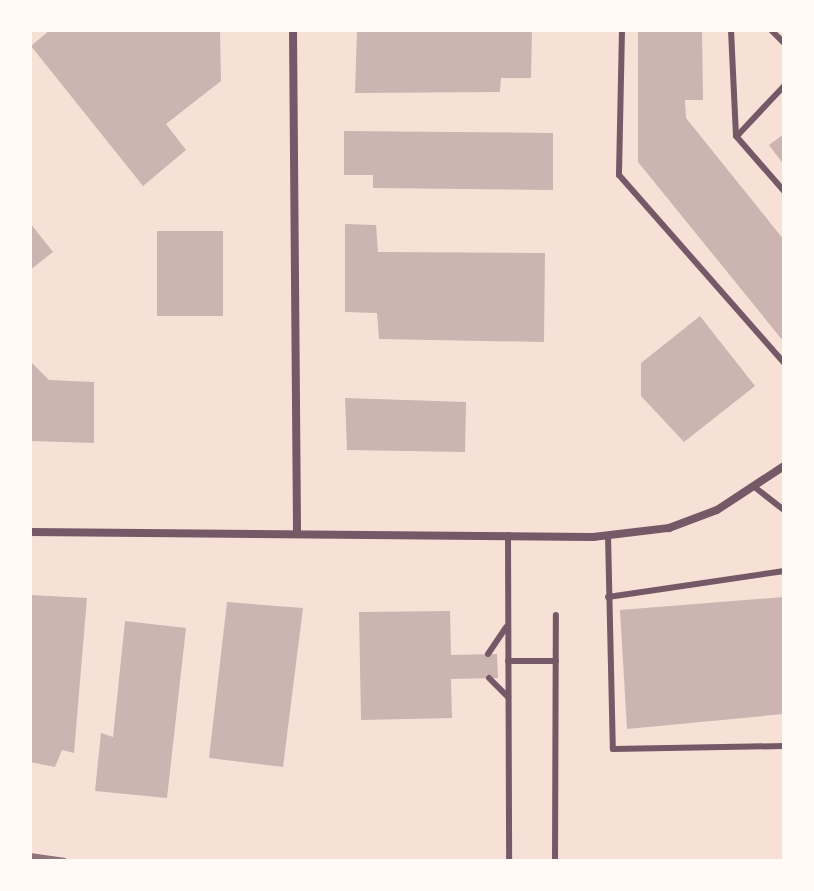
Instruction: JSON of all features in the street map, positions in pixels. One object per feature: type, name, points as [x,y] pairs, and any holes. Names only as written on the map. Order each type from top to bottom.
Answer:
[{"type":"street","points":[[293,30],[297,531]]},
{"type":"street","points":[[30,532],[608,535],[669,528],[757,489],[784,466]]},
{"type":"lane","points":[[622,30],[619,175],[784,363]]},
{"type":"lane","points":[[731,30],[736,136],[784,191]]},
{"type":"lane","points":[[771,30],[784,43]]},
{"type":"lane","points":[[736,136],[784,86]]},
{"type":"lane","points":[[757,489],[784,510]]},
{"type":"lane","points":[[508,535],[509,861]]},
{"type":"lane","points":[[608,535],[613,749],[784,746]]},
{"type":"lane","points":[[608,597],[784,571]]},
{"type":"lane","points":[[555,861],[556,615]]},
{"type":"lane","points":[[488,654],[506,627]]},
{"type":"lane","points":[[508,661],[556,661]]},
{"type":"lane","points":[[489,678],[508,697]]},
{"type":"building","points":[[50,30],[220,30],[221,81],[166,124],[186,150],[143,186],[31,46]]},
{"type":"building","points":[[357,30],[532,30],[531,78],[501,78],[500,92],[355,93]]},
{"type":"building","points":[[638,30],[702,30],[703,100],[685,100],[686,118],[784,240],[784,342],[638,162]]},
{"type":"building","points":[[344,131],[553,133],[553,190],[373,188],[373,175],[344,175]]},
{"type":"building","points":[[784,134],[784,165],[769,145]]},
{"type":"building","points":[[30,223],[53,252],[30,270]]},
{"type":"building","points":[[345,224],[376,225],[378,252],[545,253],[544,342],[379,339],[377,313],[345,312]]},
{"type":"building","points":[[157,231],[223,231],[223,316],[157,316]]},
{"type":"building","points":[[700,316],[755,386],[684,442],[641,396],[641,363]]},
{"type":"building","points":[[30,361],[49,380],[94,382],[94,443],[30,441]]},
{"type":"building","points":[[345,398],[466,402],[465,452],[347,450]]},
{"type":"building","points":[[30,595],[87,598],[74,753],[62,750],[55,767],[30,762]]},
{"type":"building","points":[[784,597],[784,714],[627,729],[620,610]]},
{"type":"building","points":[[227,602],[303,608],[283,767],[209,758]]},
{"type":"building","points":[[450,611],[451,655],[497,654],[498,678],[451,679],[452,718],[361,720],[359,612]]},
{"type":"building","points":[[125,621],[186,628],[167,798],[95,791],[101,733],[113,737]]},
{"type":"railway","points":[[30,856],[64,861]]}]
